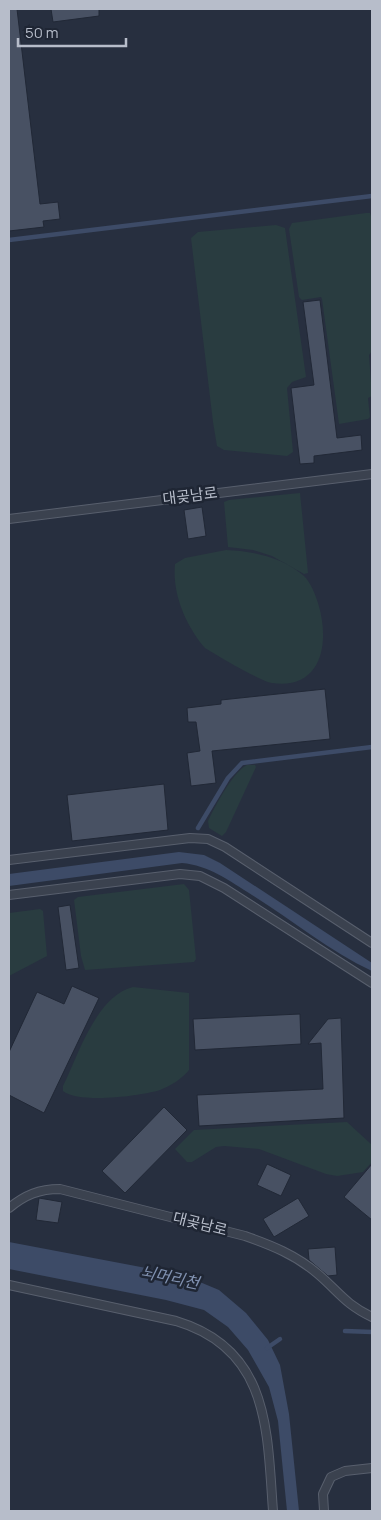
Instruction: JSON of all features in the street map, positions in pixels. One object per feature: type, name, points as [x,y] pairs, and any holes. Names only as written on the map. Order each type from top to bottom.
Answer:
[{"type":"lane","name":"대곶남로","points":[[9,519],[372,474]]},
{"type":"lane","points":[[9,860],[190,838],[208,839],[225,847],[372,942]]},
{"type":"lane","points":[[9,895],[165,875],[200,876],[224,888],[372,982]]},
{"type":"lane","name":"대곶남로","points":[[9,1208],[31,1193],[46,1189],[60,1189],[245,1236],[270,1244],[292,1256],[318,1274],[349,1305],[372,1317]]},
{"type":"lane","points":[[9,1285],[176,1321],[193,1326],[218,1341],[244,1369],[258,1394],[264,1412],[273,1511]]},
{"type":"lane","points":[[324,1511],[323,1494],[331,1477],[345,1471],[372,1468]]},
{"type":"green space","points":[[370,213],[372,219],[372,351],[369,355],[372,396],[368,398],[370,417],[368,419],[339,424],[322,299],[321,297],[302,300],[299,297],[289,229],[292,223]]},
{"type":"green space","points":[[276,225],[285,228],[306,377],[292,382],[287,388],[293,452],[287,456],[224,450],[217,446],[191,238],[198,232]]},
{"type":"green space","points":[[300,493],[308,573],[304,574],[272,556],[253,550],[228,547],[224,502]]},
{"type":"green space","points":[[226,550],[267,556],[287,564],[304,576],[311,585],[322,618],[322,647],[319,660],[312,671],[302,679],[289,683],[272,683],[239,668],[205,648],[186,620],[178,598],[175,564],[185,558]]},
{"type":"green space","points":[[247,765],[255,765],[256,767],[226,832],[222,836],[209,828],[208,821],[230,782]]},
{"type":"green space","points":[[184,884],[189,890],[196,959],[194,962],[85,970],[81,956],[74,900],[78,897]]},
{"type":"green space","points":[[40,909],[43,911],[47,956],[9,976],[9,913]]},
{"type":"green space","points":[[133,987],[189,993],[189,1070],[179,1079],[160,1090],[139,1095],[96,1098],[71,1095],[63,1091],[63,1086],[82,1044],[99,1014],[120,993]]},
{"type":"green space","points":[[347,1122],[372,1145],[372,1162],[363,1172],[337,1176],[326,1174],[259,1149],[224,1146],[216,1147],[192,1162],[187,1162],[175,1149],[194,1130]]},
{"type":"water","points":[[179,852],[204,855],[220,863],[372,963],[372,971],[326,945],[227,879],[210,870],[192,864],[182,863],[9,886],[9,874]]},
{"type":"water","name":"뇌머리천","points":[[9,1242],[183,1275],[219,1290],[246,1313],[268,1340],[280,1365],[289,1414],[299,1511],[287,1511],[278,1421],[269,1387],[248,1350],[228,1327],[204,1310],[166,1300],[9,1269]]},
{"type":"building","points":[[9,9],[17,9],[40,204],[58,202],[60,219],[43,221],[44,227],[9,231]]},
{"type":"building","points":[[51,9],[99,9],[99,16],[53,22]]},
{"type":"building","points":[[320,300],[337,438],[361,435],[362,450],[314,456],[314,463],[300,464],[291,388],[314,385],[303,302]]},
{"type":"building","points":[[202,507],[206,536],[188,539],[184,510]]},
{"type":"building","points":[[325,689],[330,739],[212,751],[216,783],[191,786],[187,753],[200,751],[196,722],[188,722],[187,708],[221,704],[221,700]]},
{"type":"building","points":[[164,784],[168,830],[72,841],[67,795]]},
{"type":"building","points":[[70,905],[79,968],[66,970],[58,907]]},
{"type":"building","points":[[72,986],[99,998],[44,1113],[9,1095],[9,1052],[37,992],[64,1004]]},
{"type":"building","points":[[300,1014],[301,1044],[195,1050],[193,1019]]},
{"type":"building","points":[[341,1018],[344,1118],[199,1126],[197,1095],[323,1089],[321,1043],[308,1044],[328,1019]]},
{"type":"building","points":[[164,1107],[187,1130],[125,1193],[102,1171]]},
{"type":"building","points":[[267,1164],[291,1175],[281,1196],[257,1185]]},
{"type":"building","points":[[372,1164],[372,1220],[344,1197]]},
{"type":"building","points":[[39,1198],[62,1202],[58,1223],[36,1220]]},
{"type":"building","points":[[298,1198],[309,1216],[274,1237],[263,1219]]},
{"type":"building","points":[[335,1247],[337,1275],[328,1276],[309,1260],[308,1249]]},
{"type":"waterway","points":[[9,240],[372,196]]},
{"type":"waterway","points":[[198,828],[228,778],[242,763],[372,747]]},
{"type":"waterway","points":[[345,1331],[372,1332]]},
{"type":"waterway","points":[[267,1348],[280,1339]]}]
